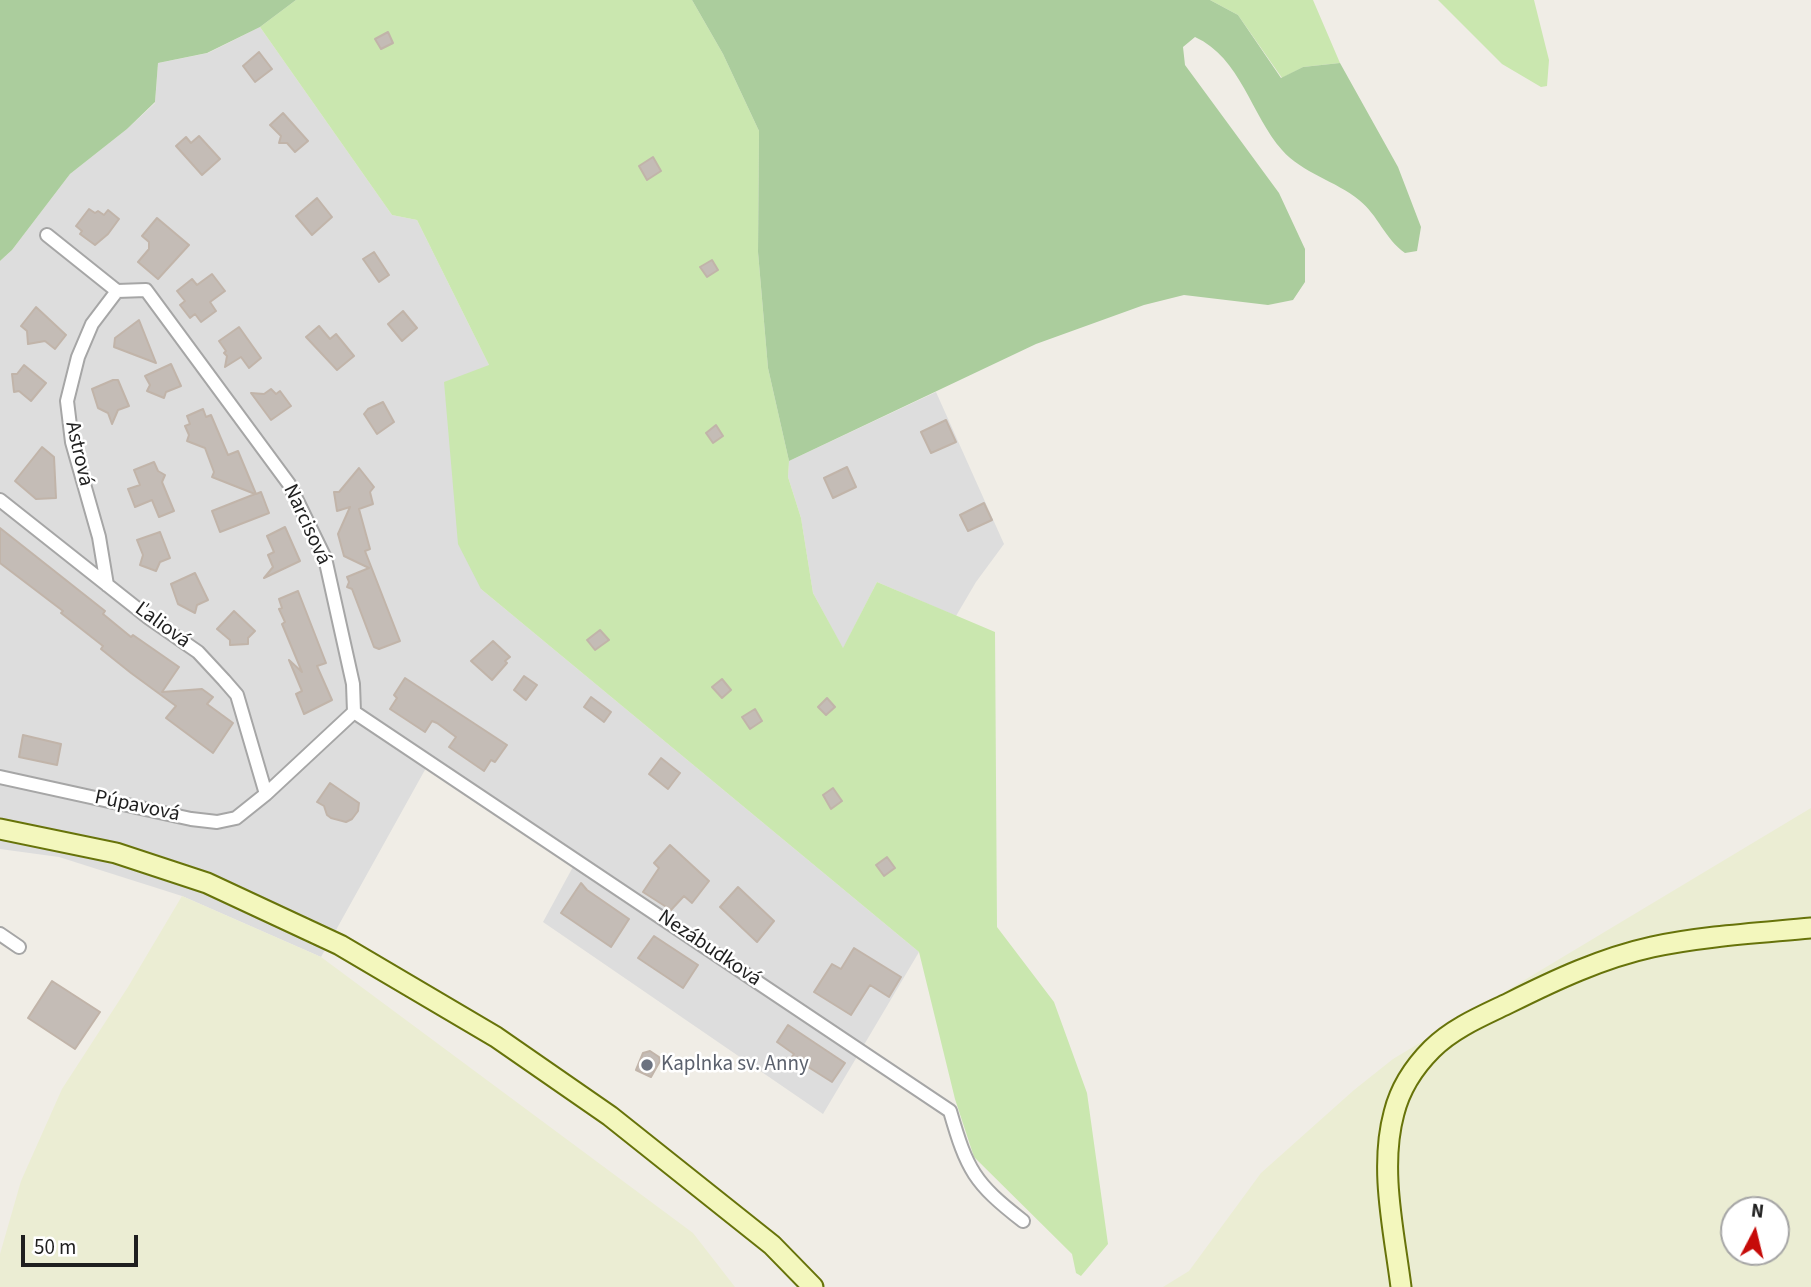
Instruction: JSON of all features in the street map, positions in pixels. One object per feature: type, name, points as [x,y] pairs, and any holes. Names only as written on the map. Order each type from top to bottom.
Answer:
[{"type":"main road","points":[[0,829],[116,853],[163,868],[241,898],[340,944],[496,1037],[601,1109],[772,1245],[813,1287]]},
{"type":"main road","points":[[1401,1287],[1388,1173],[1390,1132],[1401,1094],[1420,1062],[1433,1048],[1478,1018],[1577,971],[1618,956],[1655,946],[1811,928]]},
{"type":"street","points":[[47,235],[117,291]]},
{"type":"street","name":"Narcisová","points":[[117,291],[146,290],[289,484],[325,558],[353,684],[354,712]]},
{"type":"street","name":"Astrová","points":[[107,585],[99,537],[72,442],[67,401],[78,357],[92,324],[117,291]]},
{"type":"street","name":"Ľaliová","points":[[0,500],[149,618],[198,652],[237,695],[266,794]]},
{"type":"street","points":[[266,794],[354,712]]},
{"type":"street","name":"Nezábudková","points":[[354,712],[950,1111],[968,1165],[979,1184],[1023,1221]]},
{"type":"street","name":"Púpavová","points":[[0,777],[191,819],[217,821],[236,818],[266,794]]},
{"type":"street","points":[[0,934],[19,947]]},
{"type":"shaded area","points":[[260,27],[392,215],[417,220],[489,365],[481,589],[919,952],[823,1114],[543,922],[574,865],[426,768],[321,957],[182,896],[59,857],[0,849],[0,261],[12,250],[70,174],[155,103],[158,63],[208,53]]},
{"type":"shaded area","points":[[936,392],[1004,544],[976,582],[956,616],[877,582],[843,649],[813,593],[801,518],[788,477],[789,461]]},
{"type":"green space","points":[[0,0],[296,0],[260,27],[207,53],[158,63],[155,102],[127,129],[70,174],[12,250],[0,261]]},
{"type":"green space","points":[[296,0],[692,0],[723,54],[759,131],[758,252],[768,368],[789,461],[788,477],[801,518],[813,593],[843,648],[877,582],[995,632],[997,927],[1054,1002],[1087,1093],[1108,1244],[1081,1276],[1076,1273],[1072,1254],[974,1157],[955,1099],[919,952],[481,589],[458,544],[444,382],[489,365],[417,220],[392,215],[260,27]]},
{"type":"green space","points":[[692,0],[1210,0],[1238,15],[1281,78],[1303,67],[1340,63],[1398,167],[1421,227],[1417,251],[1405,253],[1359,200],[1290,158],[1271,136],[1235,73],[1211,46],[1195,37],[1183,47],[1185,65],[1279,193],[1305,249],[1305,282],[1293,300],[1268,305],[1184,295],[1144,305],[1036,344],[789,461],[768,368],[758,252],[759,131],[723,54]]},
{"type":"green space","points":[[1210,0],[1313,0],[1340,63],[1303,67],[1282,78],[1238,15]]},
{"type":"green space","points":[[1438,0],[1534,0],[1549,60],[1547,86],[1541,87],[1502,64]]},
{"type":"green space","points":[[1811,808],[1811,1287],[1163,1287],[1189,1271],[1261,1173],[1393,1059]]},
{"type":"green space","points":[[182,896],[321,957],[693,1233],[735,1287],[0,1287],[0,1254],[21,1181],[62,1089],[128,987]]},
{"type":"building","points":[[388,32],[393,43],[381,49],[375,39]]},
{"type":"building","points":[[259,52],[272,69],[255,82],[243,66]]},
{"type":"building","points":[[283,113],[308,141],[295,152],[287,143],[279,143],[281,136],[270,125]]},
{"type":"building","points":[[199,136],[220,159],[202,175],[176,146],[186,137],[191,143]]},
{"type":"building","points":[[653,157],[661,171],[647,180],[639,166]]},
{"type":"building","points":[[317,198],[332,217],[312,235],[296,216]]},
{"type":"building","points":[[89,209],[104,215],[108,210],[119,219],[95,245],[80,234],[82,231],[76,226]]},
{"type":"building","points":[[157,218],[189,245],[158,279],[138,262],[149,249],[149,242],[142,236]]},
{"type":"building","points":[[374,252],[389,275],[379,282],[363,259]]},
{"type":"building","points":[[712,260],[718,270],[707,277],[700,267]]},
{"type":"building","points":[[212,274],[225,291],[210,302],[216,311],[201,322],[195,314],[190,318],[180,305],[185,301],[177,291],[192,279],[197,285]]},
{"type":"building","points":[[36,307],[66,335],[55,349],[45,341],[28,344],[27,331],[21,326]]},
{"type":"building","points":[[403,311],[417,328],[402,341],[388,324]]},
{"type":"building","points":[[139,320],[156,363],[114,347],[115,338]]},
{"type":"building","points":[[319,326],[330,339],[336,334],[354,356],[337,370],[306,337]]},
{"type":"building","points":[[239,327],[261,358],[249,368],[241,357],[225,367],[226,351],[219,341]]},
{"type":"building","points":[[171,364],[181,386],[166,392],[164,398],[147,391],[150,385],[145,376]]},
{"type":"building","points":[[24,365],[46,383],[31,401],[19,391],[14,392],[12,374],[17,374]]},
{"type":"building","points":[[118,380],[129,406],[118,410],[112,424],[108,413],[98,408],[92,389]]},
{"type":"building","points":[[271,389],[276,394],[280,391],[291,406],[271,420],[251,393],[264,394]]},
{"type":"building","points":[[383,402],[394,422],[377,434],[364,414]]},
{"type":"building","points":[[203,409],[206,417],[211,415],[228,455],[238,451],[256,494],[261,492],[269,513],[220,532],[212,511],[255,494],[212,477],[214,472],[205,448],[187,441],[189,435],[185,426],[190,424],[187,416]]},
{"type":"building","points":[[946,420],[956,442],[931,453],[921,432]]},
{"type":"building","points":[[716,425],[723,436],[713,443],[706,433]]},
{"type":"building","points":[[42,447],[54,457],[56,498],[36,499],[15,481]]},
{"type":"building","points":[[154,462],[158,471],[165,475],[162,482],[174,511],[159,517],[152,500],[135,507],[128,489],[140,485],[134,470]]},
{"type":"building","points":[[847,467],[856,487],[833,498],[824,478]]},
{"type":"building","points":[[359,468],[374,487],[370,492],[373,504],[359,509],[370,549],[365,551],[400,641],[379,649],[374,647],[352,589],[347,587],[347,577],[369,568],[344,556],[338,534],[350,507],[337,511],[334,492],[339,492]]},
{"type":"building","points":[[984,503],[992,520],[968,531],[960,515]]},
{"type":"building","points":[[285,527],[300,561],[264,578],[273,567],[268,555],[274,552],[267,536]]},
{"type":"building","points":[[0,528],[105,611],[103,614],[131,637],[133,635],[179,667],[162,692],[202,689],[213,697],[207,704],[233,723],[213,753],[166,718],[176,706],[101,649],[103,646],[61,613],[63,611],[0,563]]},
{"type":"building","points":[[160,532],[170,558],[160,562],[156,571],[140,565],[143,555],[137,540]]},
{"type":"building","points":[[195,573],[208,600],[197,605],[195,613],[178,604],[171,584]]},
{"type":"building","points":[[298,591],[326,663],[317,666],[332,700],[304,714],[296,694],[302,691],[289,660],[302,672],[282,624],[285,622],[279,609],[282,608],[279,599]]},
{"type":"building","points":[[234,611],[255,631],[248,638],[248,644],[230,645],[230,640],[217,629]]},
{"type":"building","points":[[600,630],[609,640],[595,650],[587,640]]},
{"type":"building","points":[[493,641],[510,657],[492,680],[471,661]]},
{"type":"building","points":[[524,676],[537,685],[526,700],[514,690]]},
{"type":"building","points":[[405,678],[507,745],[495,762],[491,760],[484,771],[449,747],[456,737],[437,723],[432,721],[425,732],[390,709],[397,698],[394,695]]},
{"type":"building","points":[[722,679],[731,690],[722,698],[712,687]]},
{"type":"building","points":[[591,697],[611,712],[604,722],[584,707]]},
{"type":"building","points":[[827,698],[835,707],[826,715],[818,707]]},
{"type":"building","points":[[755,709],[762,721],[750,729],[742,717]]},
{"type":"building","points":[[23,735],[61,744],[57,765],[19,757]]},
{"type":"building","points":[[661,758],[680,773],[668,789],[649,774]]},
{"type":"building","points":[[330,783],[359,803],[358,811],[352,819],[346,822],[331,818],[324,806],[317,802]]},
{"type":"building","points":[[833,788],[842,801],[831,809],[823,795]]},
{"type":"building","points":[[670,845],[709,881],[692,903],[684,896],[671,910],[643,892],[659,868],[654,863]]},
{"type":"building","points":[[887,857],[895,868],[884,876],[876,865]]},
{"type":"building","points":[[581,883],[629,919],[611,947],[561,913]]},
{"type":"building","points":[[738,887],[774,921],[757,942],[720,907]]},
{"type":"building","points":[[654,936],[698,965],[683,988],[638,958]]},
{"type":"building","points":[[854,948],[901,977],[889,997],[870,985],[851,1015],[814,992],[832,964],[841,969]]},
{"type":"building","points":[[52,981],[100,1012],[75,1049],[28,1018]]},
{"type":"building","points":[[788,1025],[845,1063],[832,1082],[805,1065],[802,1068],[790,1059],[794,1054],[777,1042]]},
{"type":"building","name":"Kaplnka sv. Anny","points":[[650,1051],[659,1057],[660,1061],[651,1077],[636,1070],[643,1053]]},
{"type":"place","name":"Kaplnka sv. Anny","points":[[647,1065]]}]
